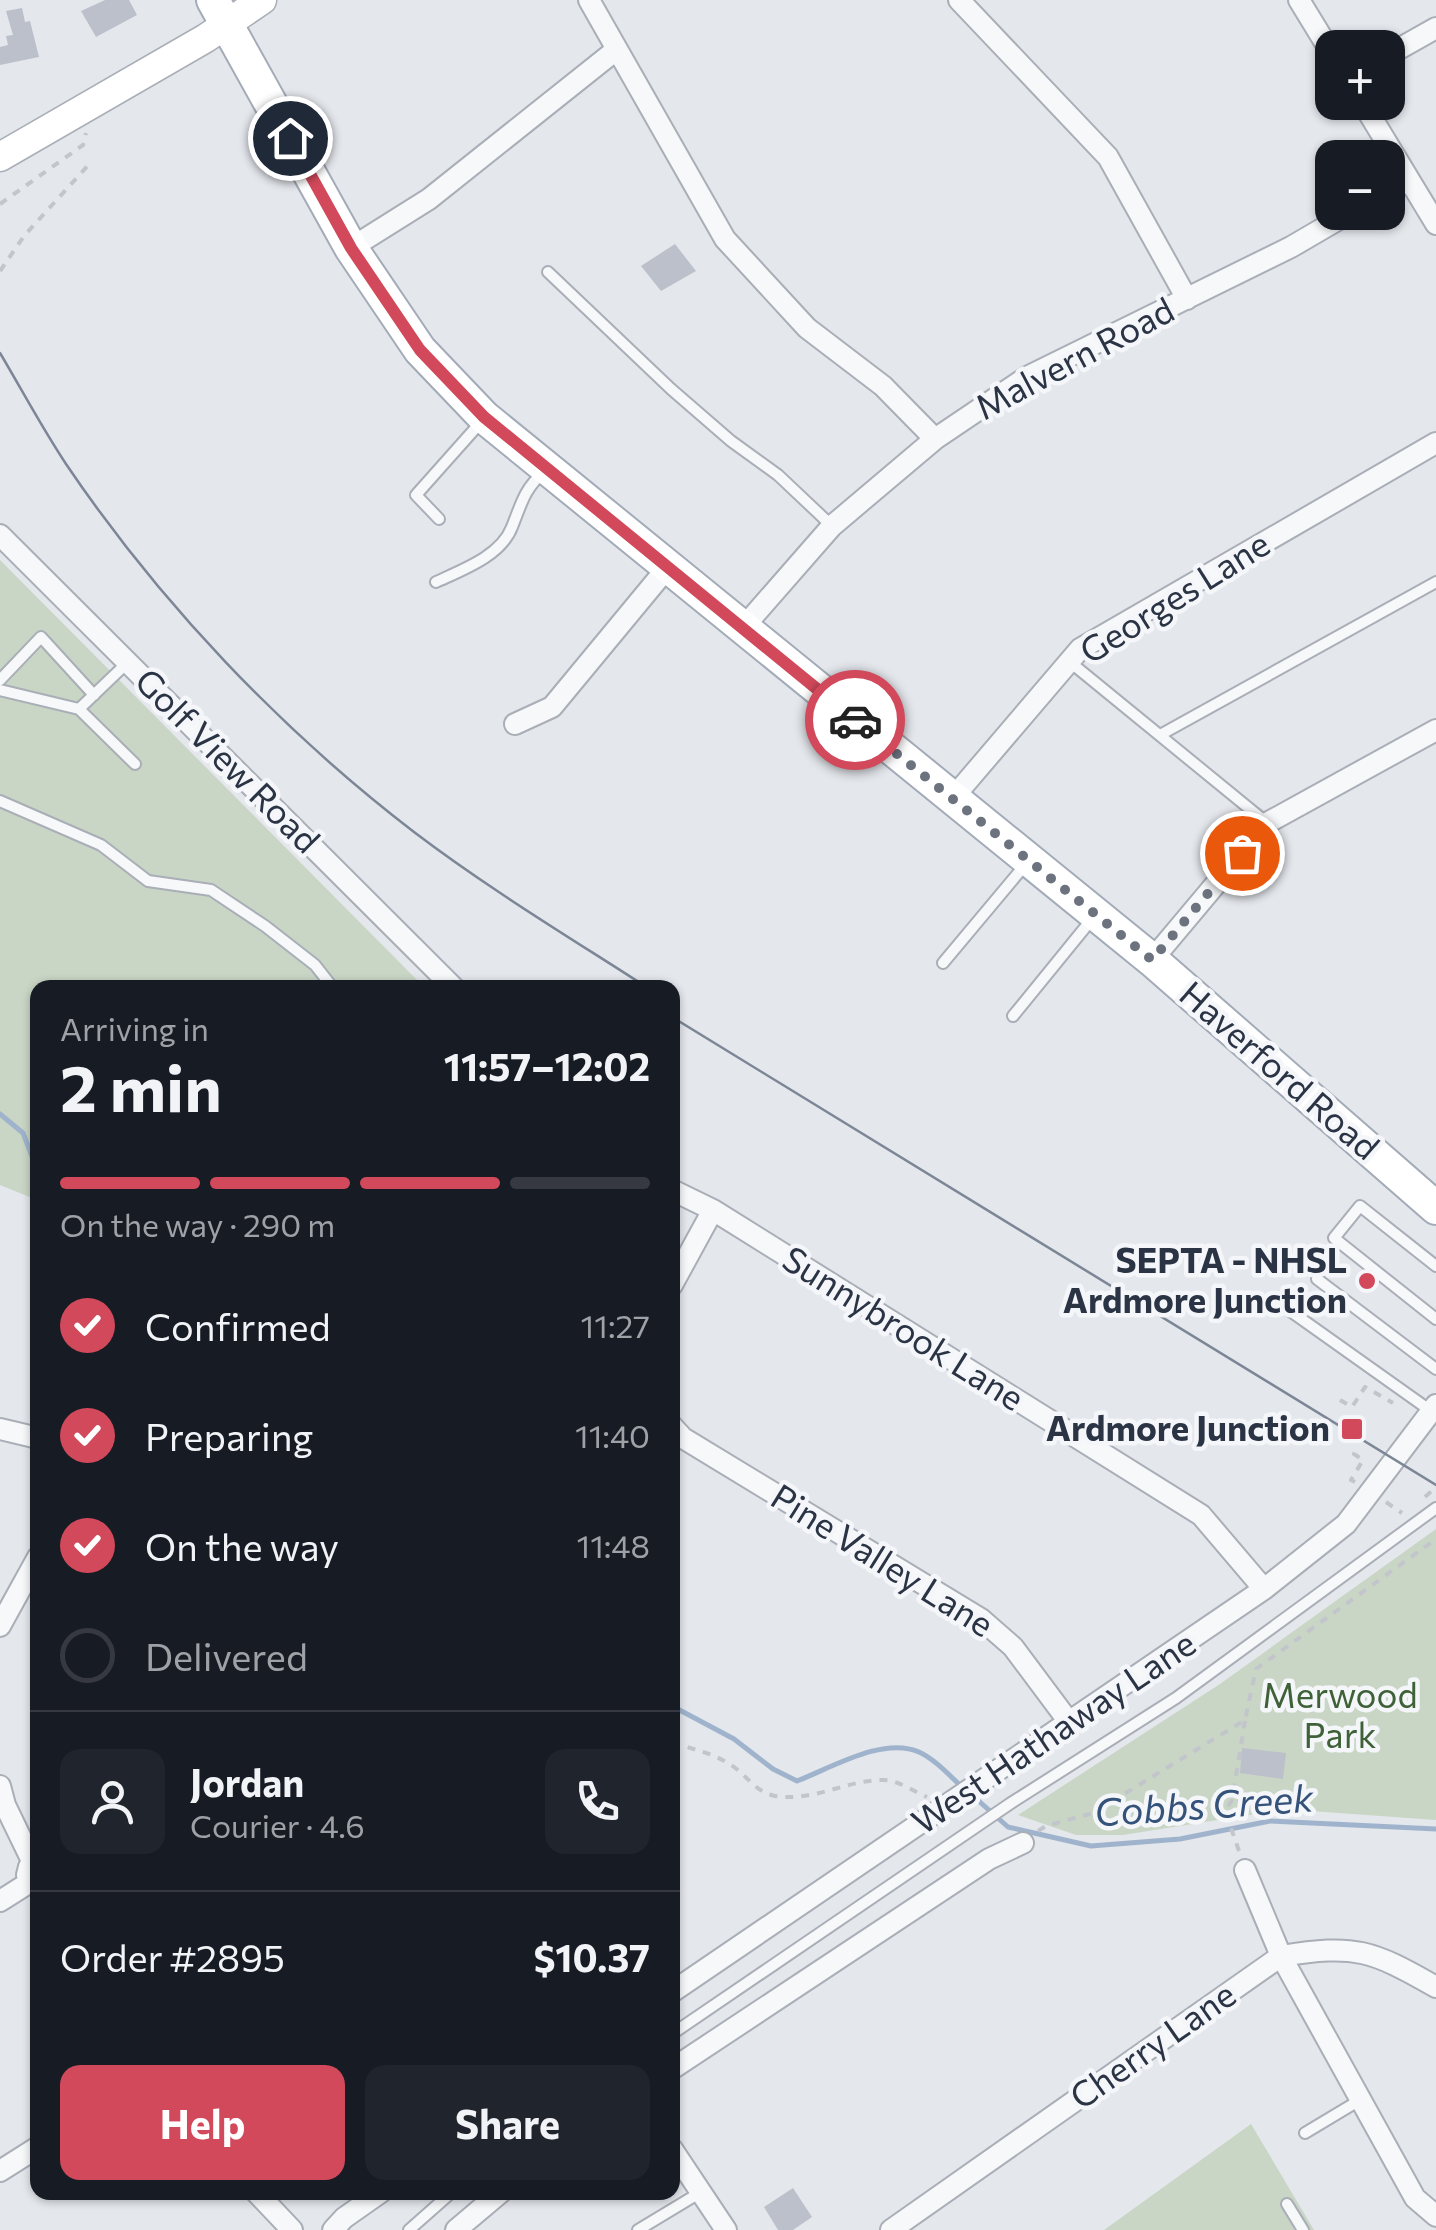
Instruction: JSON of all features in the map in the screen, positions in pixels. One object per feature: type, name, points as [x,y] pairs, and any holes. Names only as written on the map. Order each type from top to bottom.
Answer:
[{"type":"main road","name":"Haverford Road","points":[[220,12],[351,248],[420,350],[484,417],[1152,960],[1436,1208]]},
{"type":"street","points":[[0,157],[220,12],[262,0]]},
{"type":"street","points":[[589,0],[726,239],[807,328],[884,386],[935,438]]},
{"type":"street","points":[[959,0],[1108,157],[1187,298]]},
{"type":"street","points":[[1299,0],[1317,30]]},
{"type":"street","points":[[1405,46],[1436,28]]},
{"type":"street","points":[[351,248],[429,198],[616,50]]},
{"type":"street","points":[[1373,120],[1436,224]]},
{"type":"street","name":"Malvern Road","points":[[742,628],[832,526],[935,438],[1027,378],[1317,230]]},
{"type":"street","name":"Georges Lane","points":[[952,800],[1080,649],[1436,442]]},
{"type":"street","name":"Golf View Road","points":[[0,534],[446,980]]},
{"type":"street","points":[[515,724],[552,707],[666,568]]},
{"type":"street","points":[[1152,960],[1267,823],[1436,730]]},
{"type":"street","name":"Sunnybrook Lane","points":[[680,1194],[713,1210],[1201,1515],[1264,1589]]},
{"type":"street","points":[[680,1270],[713,1210]]},
{"type":"street","name":"West Hathaway Lane","points":[[680,1987],[1264,1589],[1346,1524],[1434,1407]]},
{"type":"street","points":[[0,1428],[30,1436]]},
{"type":"street","name":"Pine Valley Lane","points":[[680,1435],[981,1619],[1013,1647],[1069,1722]]},
{"type":"street","points":[[0,1626],[30,1572]]},
{"type":"street","points":[[0,1786],[30,1864]]},
{"type":"street","points":[[680,2065],[989,1859],[1023,1843]]},
{"type":"street","points":[[1244,1870],[1281,1956],[1416,2198],[1436,2216]]},
{"type":"street","points":[[0,1901],[30,1877]]},
{"type":"street","name":"Cherry Lane","points":[[891,2230],[1281,1956],[1358,1950],[1398,1966],[1436,1988]]},
{"type":"street","points":[[0,2171],[30,2152]]},
{"type":"street","points":[[680,2160],[726,2230]]},
{"type":"street","points":[[264,2200],[292,2230]]},
{"type":"street","points":[[334,2230],[370,2200]]},
{"type":"street","points":[[456,2230],[492,2200]]},
{"type":"lane","points":[[548,272],[671,389],[778,475],[832,526]]},
{"type":"lane","points":[[439,519],[416,495],[484,417]]},
{"type":"lane","points":[[436,582],[476,563],[500,544],[512,531],[517,508],[530,484],[547,469]]},
{"type":"lane","points":[[1160,736],[1436,582]]},
{"type":"lane","points":[[0,680],[41,637],[94,695]]},
{"type":"lane","points":[[80,709],[128,662]]},
{"type":"lane","points":[[1070,662],[1267,823]]},
{"type":"lane","points":[[0,690],[80,709],[134,764]]},
{"type":"lane","points":[[0,801],[101,845],[148,881],[211,890],[265,926],[315,965],[327,980]]},
{"type":"lane","points":[[943,964],[1028,861]]},
{"type":"lane","points":[[1013,1016],[1096,914]]},
{"type":"lane","points":[[1436,1266],[1360,1206],[1334,1238],[1436,1319]]},
{"type":"lane","points":[[1317,1278],[1436,1369]]},
{"type":"lane","points":[[1286,1308],[1434,1407]]},
{"type":"lane","points":[[680,2029],[1010,1803],[1176,1698],[1436,1508]]},
{"type":"lane","points":[[1305,2133],[1361,2100]]},
{"type":"lane","points":[[638,2230],[701,2192]]},
{"type":"lane","points":[[409,2230],[443,2200]]},
{"type":"lane","points":[[1287,2204],[1303,2230]]},
{"type":"path","points":[[0,204],[83,145],[87,137],[84,128]]},
{"type":"path","points":[[0,272],[24,236],[92,161]]},
{"type":"path","points":[[1340,1400],[1352,1407],[1364,1387],[1395,1404]]},
{"type":"path","points":[[1356,1483],[1351,1480],[1363,1460],[1354,1454],[1357,1448]]},
{"type":"path","points":[[1386,1502],[1404,1514],[1436,1487]]},
{"type":"path","points":[[1238,1848],[1226,1810],[1232,1800],[1256,1669],[1436,1539]]},
{"type":"path","points":[[1046,1826],[1093,1813],[1244,1720]]},
{"type":"path","points":[[680,1745],[713,1754],[735,1767],[762,1793],[814,1796],[883,1780],[960,1798]]},
{"type":"green space","points":[[0,560],[417,980],[30,980],[30,1197],[0,1185]]},
{"type":"green space","name":"Merwood Park","points":[[1436,1529],[1436,1820],[1311,1811],[1262,1813],[1123,1835],[1076,1835],[1018,1815],[1220,1684]]},
{"type":"green space","points":[[1251,2124],[1314,2230],[1104,2230]]},
{"type":"building","points":[[105,0],[129,0],[137,15],[96,37],[81,11]]},
{"type":"building","points":[[22,8],[25,22],[30,21],[39,57],[0,65],[0,47],[8,45],[6,36],[13,35],[6,11]]},
{"type":"building","points":[[675,244],[696,271],[661,291],[641,266]]},
{"type":"building","points":[[1242,1748],[1286,1753],[1283,1779],[1240,1773]]},
{"type":"building","points":[[793,2188],[812,2217],[793,2230],[778,2230],[764,2207]]},
{"type":"waterway","name":"Cobbs Creek","points":[[0,1114],[23,1133],[30,1151]]},
{"type":"waterway","name":"Cobbs Creek","points":[[680,1710],[734,1739],[773,1769],[797,1781],[857,1756],[905,1748],[931,1759],[963,1788]]},
{"type":"waterway","name":"Cobbs Creek","points":[[972,1795],[1008,1827],[1091,1846],[1180,1839],[1270,1821],[1436,1829]]},
{"type":"tram line","points":[[0,353],[57,450],[102,516],[182,615],[270,707],[365,793],[442,853],[636,980]]},
{"type":"tram line","points":[[680,1022],[1436,1485]]},
{"type":"way so far","points":[[855,720],[1152,960],[1242,853]]},
{"type":"place","name":"SEPTA - NHSL Ardmore Junction","points":[[1367,1281]]},
{"type":"place","name":"Ardmore Junction","points":[[1352,1429]]},
{"type":"route","points":[[290,138],[351,248],[420,350],[484,417],[855,720]]}]
